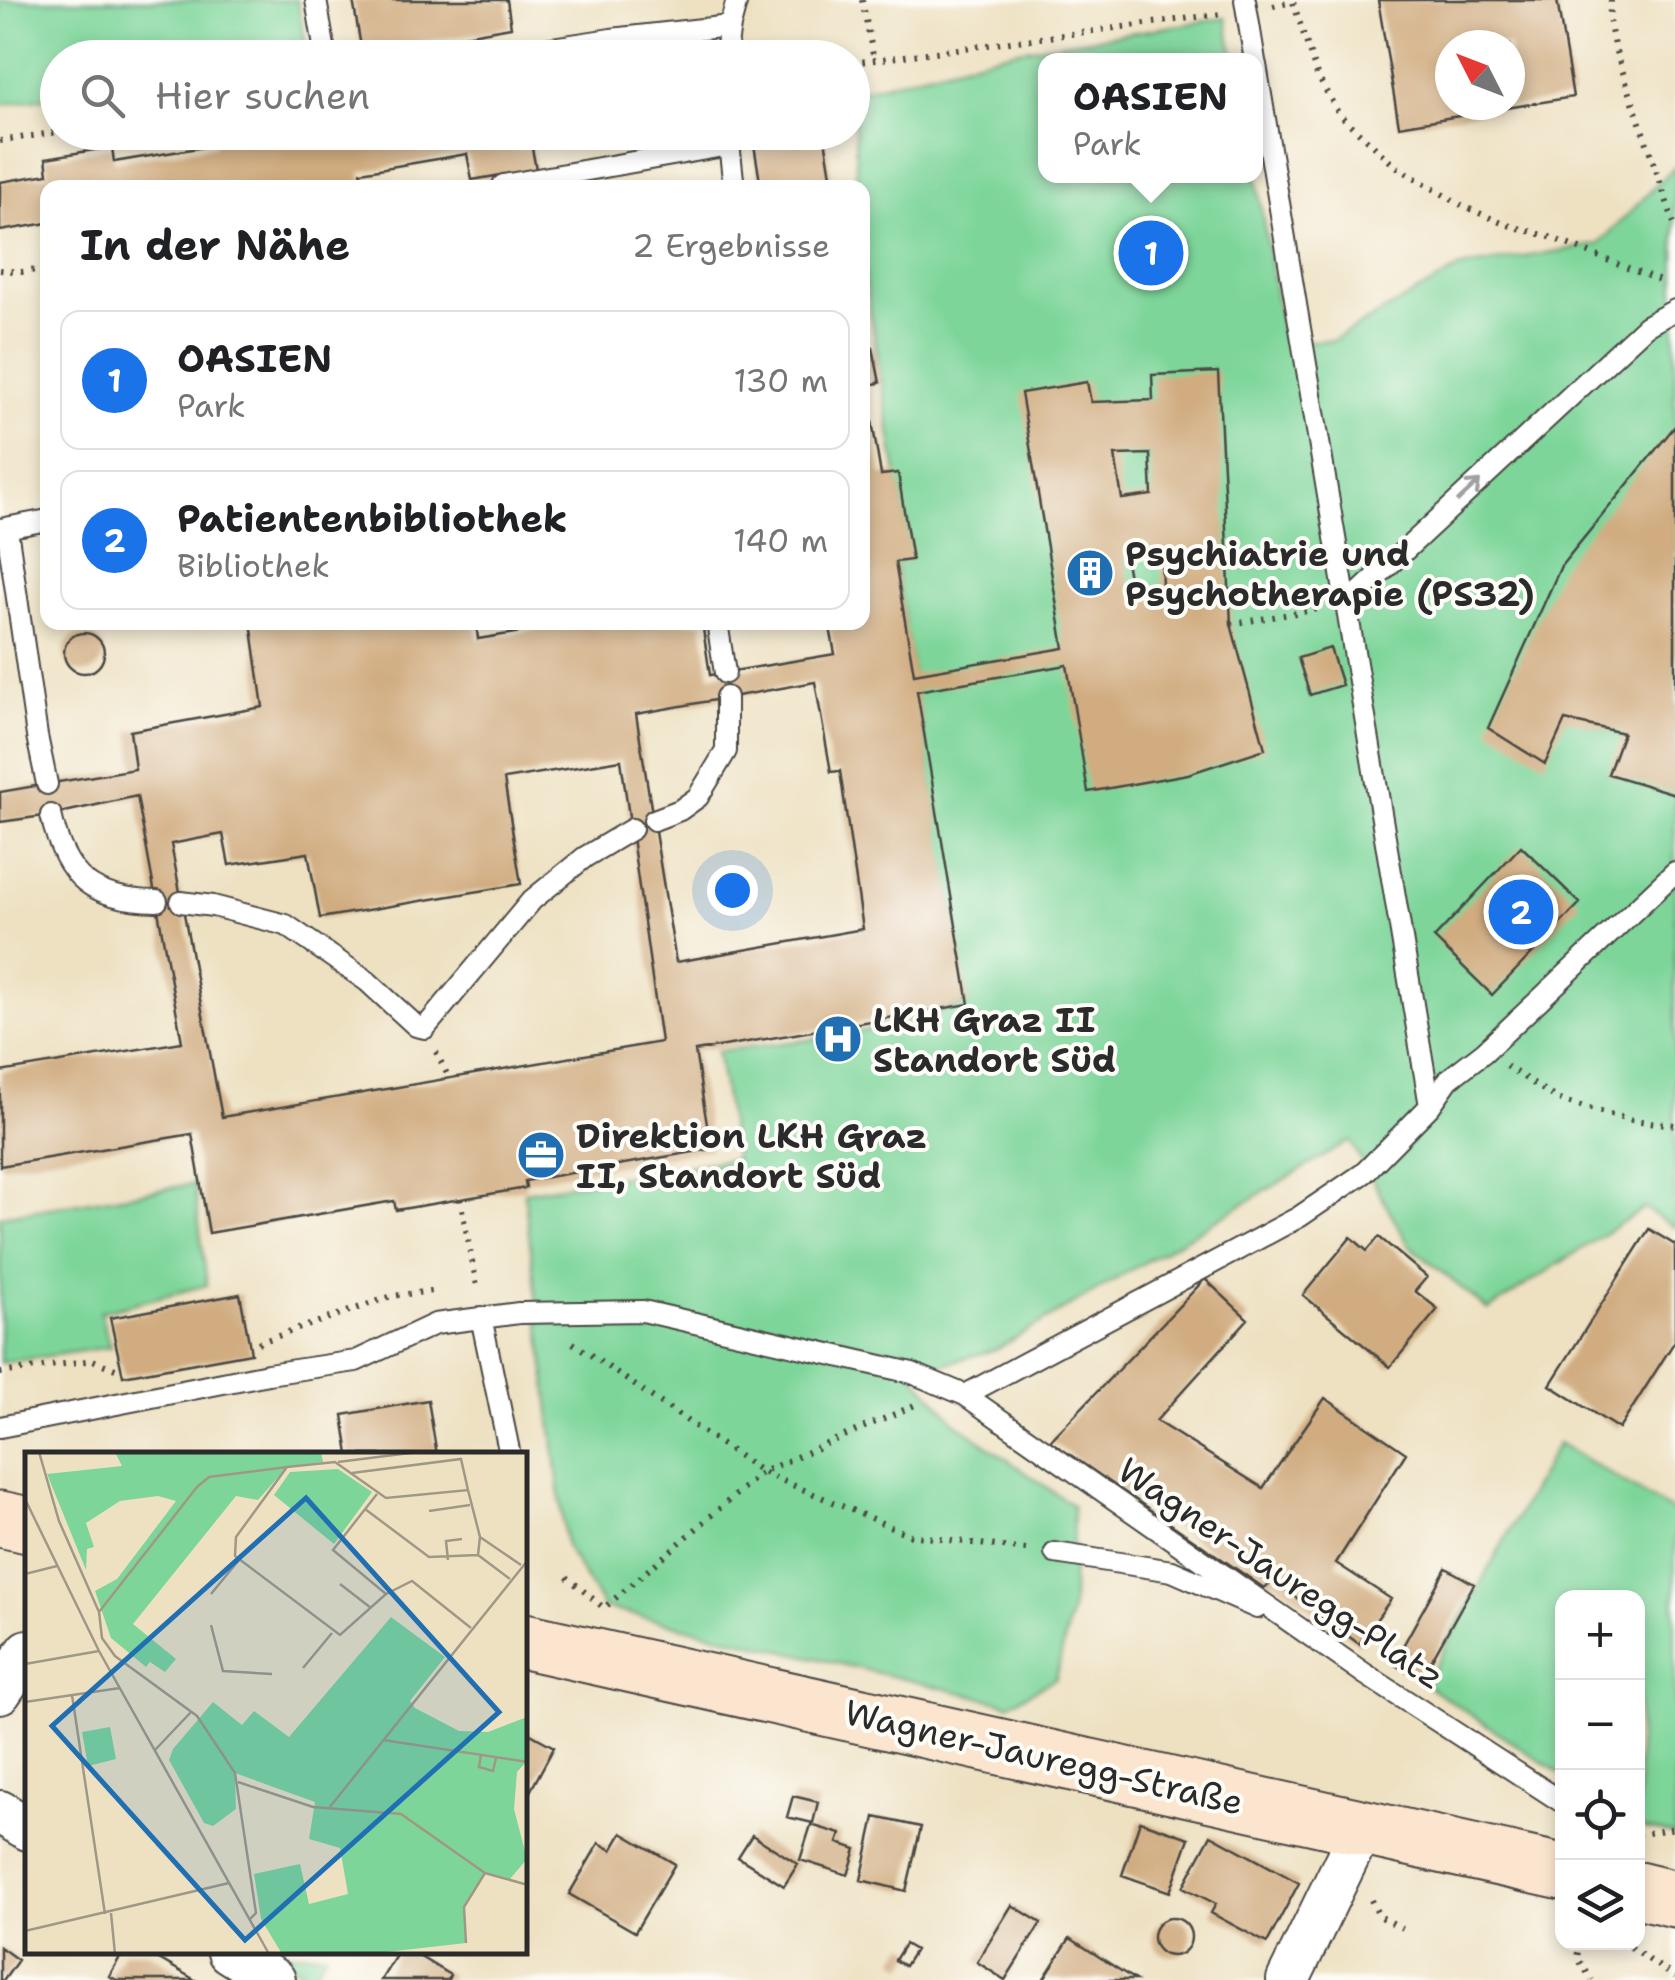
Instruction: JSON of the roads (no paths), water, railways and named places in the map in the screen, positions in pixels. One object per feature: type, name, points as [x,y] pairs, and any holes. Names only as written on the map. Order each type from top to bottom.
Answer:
[{"type":"main road","points":[[0,1519],[25,1523]]},
{"type":"main road","name":"Wagner-Jauregg-Straße","points":[[528,1642],[1555,1870]]},
{"type":"main road","points":[[1645,1892],[1675,1899]]},
{"type":"street","points":[[0,1692],[25,1655]]},
{"type":"street","points":[[0,1812],[25,1827]]},
{"type":"street","points":[[1288,1980],[1362,1828]]},
{"type":"street","points":[[234,1955],[274,1980]]},
{"type":"lane","points":[[316,0],[323,40]]},
{"type":"lane","points":[[727,40],[737,0]]},
{"type":"lane","points":[[1249,4],[1255,53]]},
{"type":"lane","points":[[604,40],[730,26]]},
{"type":"lane","points":[[1263,105],[1430,1106]]},
{"type":"lane","points":[[527,180],[674,150]]},
{"type":"lane","points":[[729,150],[733,180]]},
{"type":"lane","points":[[1346,605],[1646,326],[1675,310]]},
{"type":"lane","points":[[40,522],[4,529],[47,784]]},
{"type":"lane","points":[[718,630],[725,673]]},
{"type":"lane","points":[[654,820],[698,798],[726,751],[726,696]]},
{"type":"lane","points":[[50,815],[64,859],[85,880],[114,897],[157,901]]},
{"type":"lane","points":[[181,902],[286,925],[367,981],[416,1026],[425,1028],[532,900],[585,857],[632,829]]},
{"type":"lane","points":[[966,1395],[1299,1218],[1364,1172],[1430,1106],[1449,1079],[1484,1052],[1675,872]]},
{"type":"lane","name":"Wagner-Jauregg-Platz","points":[[0,1428],[268,1374],[356,1361],[435,1324],[519,1313],[644,1311],[912,1373],[966,1395],[1365,1674],[1555,1797]]},
{"type":"lane","points":[[481,1317],[509,1452]]},
{"type":"lane","points":[[1055,1553],[1172,1571],[1300,1627]]},
{"type":"place","name":"OASIEN","points":[[1151,253]]},
{"type":"place","name":"Psychiatrie und Psychotherapie (PS32)","points":[[1090,573]]},
{"type":"place","name":"Patientenbibliothek","points":[[1521,912]]},
{"type":"place","name":"LKH Graz II Standort Süd","points":[[838,1039]]},
{"type":"place","name":"Direktion LKH Graz II, Standort Süd","points":[[541,1155]]}]
